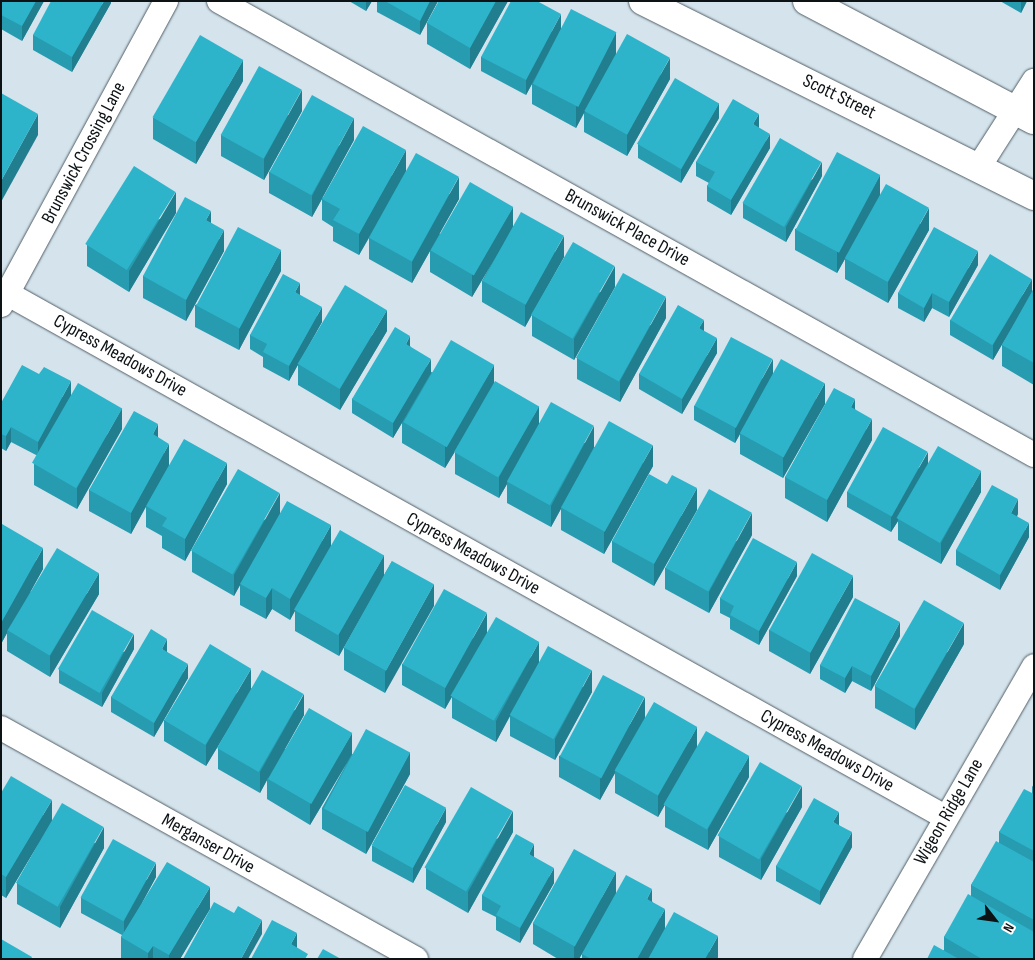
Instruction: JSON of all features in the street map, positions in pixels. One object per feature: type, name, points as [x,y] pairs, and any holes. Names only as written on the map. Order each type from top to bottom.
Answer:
[{"type":"main road","name":"Scott Street","points":[[643,1],[980,165],[1034,196]]},
{"type":"main road","points":[[807,1],[1025,115]]},
{"type":"street","name":"Brunswick Crossing Lane","points":[[3,296],[166,1]]},
{"type":"street","name":"Brunswick Place Drive","points":[[219,1],[1034,455]]},
{"type":"street","points":[[980,165],[1025,115],[1034,81]]},
{"type":"street","name":"Cypress Meadows Drive","points":[[3,296],[945,817]]},
{"type":"street","name":"Wigeon Ridge Lane","points":[[865,959],[945,817],[1034,666]]},
{"type":"street","name":"Merganser Drive","points":[[1,728],[416,959]]},
{"type":"building","points":[[1,1],[36,1],[22,26],[1,15]]},
{"type":"building","points":[[51,1],[104,1],[72,57],[33,35]]},
{"type":"building","points":[[385,1],[430,1],[420,21]]},
{"type":"building","points":[[439,1],[496,1],[470,48],[427,23]]},
{"type":"building","points":[[511,1],[537,1],[561,14],[526,80],[481,57]]},
{"type":"building","points":[[571,9],[616,32],[578,107],[533,84]]},
{"type":"building","points":[[627,34],[670,58],[627,135],[584,111]]},
{"type":"building","points":[[200,35],[243,60],[196,142],[152,117]]},
{"type":"building","points":[[259,66],[302,90],[264,159],[221,135]]},
{"type":"building","points":[[675,78],[719,104],[681,169],[637,144]]},
{"type":"building","points":[[1,93],[38,114],[1,181]]},
{"type":"building","points":[[312,95],[354,118],[311,195],[269,172]]},
{"type":"building","points":[[733,99],[759,114],[753,124],[770,134],[731,200],[707,186],[715,172],[696,162]]},
{"type":"building","points":[[363,126],[406,150],[359,234],[333,220],[340,209],[322,199]]},
{"type":"building","points":[[780,138],[822,162],[784,227],[742,203]]},
{"type":"building","points":[[837,152],[880,175],[839,253],[796,230]]},
{"type":"building","points":[[416,153],[459,177],[412,262],[369,238]]},
{"type":"building","points":[[134,166],[176,192],[127,270],[85,244]]},
{"type":"building","points":[[470,182],[513,207],[474,275],[431,250]]},
{"type":"building","points":[[886,184],[929,208],[888,282],[845,258]]},
{"type":"building","points":[[185,197],[211,211],[206,220],[224,230],[186,300],[143,276]]},
{"type":"building","points":[[521,212],[564,236],[526,305],[483,281]]},
{"type":"building","points":[[238,227],[281,250],[239,329],[196,306]]},
{"type":"building","points":[[934,227],[978,251],[949,302],[932,293],[924,308],[898,293]]},
{"type":"building","points":[[573,242],[615,266],[573,339],[531,315]]},
{"type":"building","points":[[990,254],[1032,279],[992,345],[950,320]]},
{"type":"building","points":[[623,273],[666,297],[619,382],[576,358]]},
{"type":"building","points":[[283,274],[300,283],[295,292],[322,307],[289,366],[263,352],[267,344],[250,335]]},
{"type":"building","points":[[345,285],[387,310],[340,389],[298,364]]},
{"type":"building","points":[[1034,288],[1034,363],[1002,345]]},
{"type":"building","points":[[678,305],[704,320],[699,328],[717,338],[682,399],[639,374]]},
{"type":"building","points":[[395,327],[410,336],[406,344],[431,359],[393,423],[352,399]]},
{"type":"building","points":[[731,337],[772,359],[736,428],[694,406]]},
{"type":"building","points":[[451,340],[494,365],[447,447],[404,422]]},
{"type":"building","points":[[781,359],[825,383],[784,458],[740,433]]},
{"type":"building","points":[[22,365],[39,374],[44,367],[71,381],[38,442],[11,427],[6,436],[1,434],[1,403]]},
{"type":"building","points":[[495,381],[539,406],[498,478],[454,452]]},
{"type":"building","points":[[78,383],[122,408],[76,488],[32,463]]},
{"type":"building","points":[[834,388],[855,399],[851,407],[872,419],[827,500],[785,477]]},
{"type":"building","points":[[551,402],[594,426],[550,505],[507,482]]},
{"type":"building","points":[[134,411],[158,424],[153,434],[169,444],[131,513],[89,490]]},
{"type":"building","points":[[609,421],[653,445],[605,532],[561,508]]},
{"type":"building","points":[[883,427],[928,452],[892,516],[847,492]]},
{"type":"building","points":[[184,439],[227,463],[185,539],[162,526],[167,518],[146,506]]},
{"type":"building","points":[[938,446],[981,471],[940,543],[897,518]]},
{"type":"building","points":[[238,469],[280,493],[233,574],[191,550]]},
{"type":"building","points":[[649,474],[667,484],[672,475],[697,488],[654,564],[612,541]]},
{"type":"building","points":[[992,485],[1018,499],[1011,513],[1029,523],[1000,575],[956,550]]},
{"type":"building","points":[[709,489],[752,513],[708,591],[665,568]]},
{"type":"building","points":[[287,501],[331,525],[290,599],[272,588],[266,598],[240,584]]},
{"type":"building","points":[[1,525],[43,548],[1,623]]},
{"type":"building","points":[[340,530],[384,556],[338,635],[294,610]]},
{"type":"building","points":[[753,538],[797,562],[759,631],[730,615],[734,606],[720,598]]},
{"type":"building","points":[[57,548],[99,573],[50,656],[8,630]]},
{"type":"building","points":[[812,553],[853,576],[810,653],[769,630]]},
{"type":"building","points":[[392,561],[434,584],[386,671],[344,648]]},
{"type":"building","points":[[444,589],[487,613],[445,688],[402,664]]},
{"type":"building","points":[[855,598],[900,622],[871,676],[852,666],[845,678],[820,665]]},
{"type":"building","points":[[924,600],[964,623],[914,709],[874,686]]},
{"type":"building","points":[[92,610],[134,634],[100,693],[58,669]]},
{"type":"building","points":[[496,617],[539,642],[494,721],[450,696]]},
{"type":"building","points":[[151,629],[167,639],[162,649],[188,664],[154,723],[111,697]]},
{"type":"building","points":[[210,644],[251,669],[205,745],[164,720]]},
{"type":"building","points":[[548,646],[592,670],[553,739],[510,715]]},
{"type":"building","points":[[262,670],[304,694],[259,772],[217,748]]},
{"type":"building","points":[[603,675],[644,697],[601,778],[560,756]]},
{"type":"building","points":[[654,702],[697,727],[658,795],[614,770]]},
{"type":"building","points":[[309,708],[352,733],[311,804],[268,779]]},
{"type":"building","points":[[366,729],[410,752],[368,832],[324,808]]},
{"type":"building","points":[[706,731],[749,756],[707,830],[664,805]]},
{"type":"building","points":[[760,762],[802,786],[759,860],[718,836]]},
{"type":"building","points":[[11,776],[52,800],[6,877],[1,874],[1,793]]},
{"type":"building","points":[[405,785],[446,808],[413,868],[372,845]]},
{"type":"building","points":[[471,787],[513,811],[466,892],[424,868]]},
{"type":"building","points":[[1024,789],[1034,794],[1034,851],[999,832]]},
{"type":"building","points":[[814,798],[839,812],[833,822],[852,832],[820,891],[776,866]]},
{"type":"building","points":[[62,803],[104,827],[58,907],[16,883]]},
{"type":"building","points":[[516,834],[534,844],[529,854],[554,868],[520,928],[496,915],[501,906],[482,895]]},
{"type":"building","points":[[113,839],[156,863],[123,921],[81,898]]},
{"type":"building","points":[[996,841],[1034,862],[1034,920],[971,885]]},
{"type":"building","points":[[574,849],[616,872],[575,947],[533,923]]},
{"type":"building","points":[[167,862],[210,887],[169,955],[153,946],[148,953],[121,937]]},
{"type":"building","points":[[626,875],[652,889],[647,899],[665,909],[637,959],[591,959],[582,954]]},
{"type":"building","points":[[968,894],[1034,932],[1034,959],[982,959],[944,937]]},
{"type":"building","points":[[214,902],[234,913],[238,906],[262,920],[241,959],[183,959]]},
{"type":"building","points":[[674,912],[718,936],[705,959],[648,959]]},
{"type":"building","points":[[272,920],[297,933],[291,944],[308,954],[305,959],[251,959]]},
{"type":"building","points":[[1,939],[32,957],[31,959],[1,959]]},
{"type":"building","points":[[934,945],[959,959],[927,959]]},
{"type":"building","points":[[323,949],[341,959],[317,959]]}]
